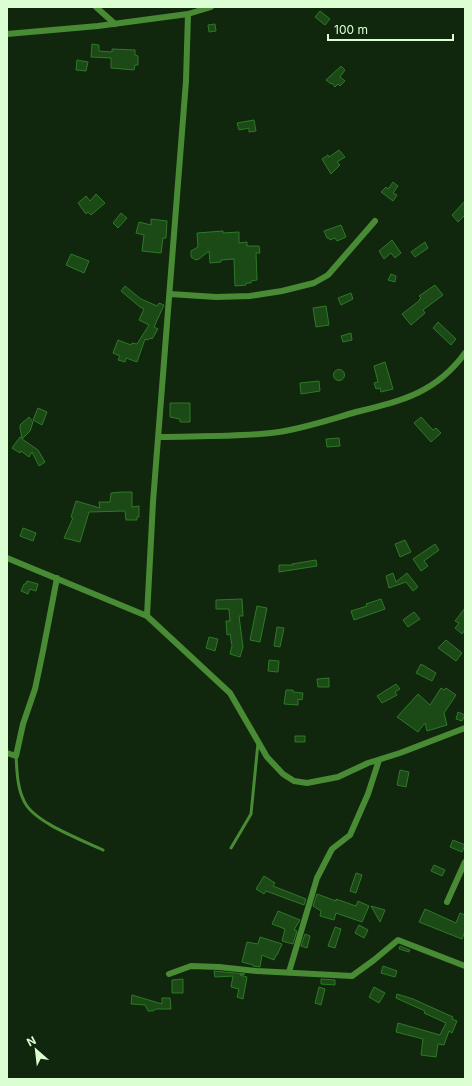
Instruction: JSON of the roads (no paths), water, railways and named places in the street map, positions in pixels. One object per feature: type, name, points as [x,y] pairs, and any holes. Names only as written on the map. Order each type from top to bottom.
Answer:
[{"type":"street","points":[[96,7],[115,24]]},
{"type":"street","points":[[7,34],[115,24],[188,14],[211,7]]},
{"type":"street","points":[[147,616],[186,81],[188,14]]},
{"type":"street","points":[[170,294],[216,297],[250,296],[282,292],[314,283],[328,275],[375,221]]},
{"type":"street","points":[[159,437],[272,433],[393,403],[421,392],[442,378],[465,354]]},
{"type":"street","points":[[7,558],[147,616],[230,693],[267,756],[282,774],[294,781],[307,783],[338,777],[368,763],[465,728]]},
{"type":"street","points":[[7,753],[16,756],[23,724],[35,689],[57,578]]},
{"type":"street","points":[[289,972],[317,878],[332,849],[350,834],[368,794],[379,760]]},
{"type":"street","points":[[447,902],[465,862]]},
{"type":"street","points":[[169,974],[191,966],[352,976],[398,940],[465,966]]},
{"type":"lane","points":[[231,848],[251,814],[258,741]]},
{"type":"lane","points":[[16,756],[20,791],[24,802],[31,812],[45,822],[103,850]]}]
